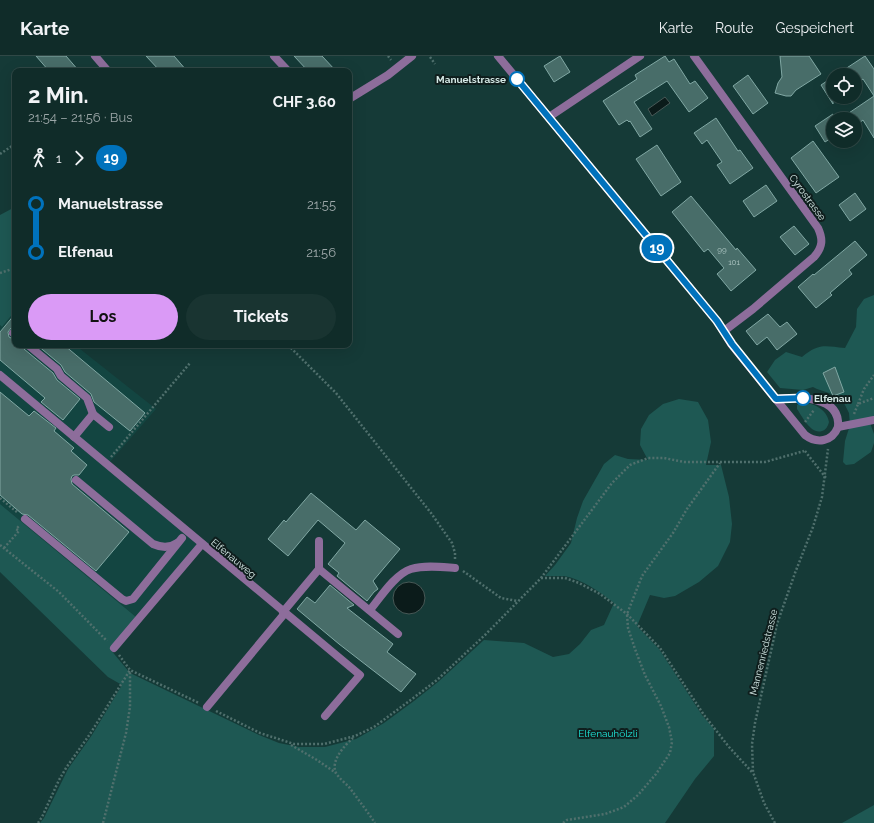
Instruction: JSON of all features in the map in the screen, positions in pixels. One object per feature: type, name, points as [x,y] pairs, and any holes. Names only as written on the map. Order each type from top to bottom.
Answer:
[{"type":"street","points":[[94,56],[105,68]]},
{"type":"street","points":[[274,56],[285,68]]},
{"type":"street","points":[[352,97],[388,75],[412,56]]},
{"type":"street","points":[[498,56],[717,321],[732,344],[799,428],[805,435],[814,440],[824,440],[829,438],[838,427],[838,418],[834,410],[828,405],[801,397],[776,399]]},
{"type":"street","points":[[549,117],[640,56]]},
{"type":"street","name":"Cyrostrasse","points":[[694,56],[818,228],[822,244],[820,251],[814,257],[753,309],[724,331]]},
{"type":"street","points":[[32,348],[57,369],[61,376],[87,398],[93,414],[109,427]]},
{"type":"street","name":"Elfenauweg","points":[[0,375],[106,463],[185,535],[202,544],[360,675],[325,716]]},
{"type":"street","points":[[74,437],[93,414]]},
{"type":"street","points":[[838,427],[874,420]]},
{"type":"street","points":[[76,480],[153,544],[161,547],[170,546],[177,543],[185,535]]},
{"type":"street","points":[[25,519],[122,600],[126,601],[133,599],[185,535]]},
{"type":"street","points":[[207,707],[320,569],[319,541]]},
{"type":"street","points":[[114,648],[202,544]]},
{"type":"street","points":[[370,610],[394,581],[406,571],[418,568],[455,568]]},
{"type":"street","points":[[320,569],[398,634]]},
{"type":"path","points":[[388,56],[391,60]]},
{"type":"path","points":[[430,57],[435,64]]},
{"type":"path","points":[[0,154],[12,146]]},
{"type":"path","points":[[0,273],[12,269]]},
{"type":"path","points":[[291,348],[343,402],[431,513],[452,543],[455,553],[455,568],[462,570],[501,598],[510,601],[517,601],[541,578],[612,483],[630,465],[648,458],[664,458],[684,462],[765,462],[804,451],[814,440]]},
{"type":"path","points":[[106,463],[190,364]]},
{"type":"path","points":[[854,414],[864,389],[874,375]]},
{"type":"path","points":[[858,404],[874,398]]},
{"type":"path","points":[[799,428],[820,402]]},
{"type":"path","name":"Mannenriedstrasse","points":[[775,823],[764,803],[753,772],[752,744],[754,723],[777,624],[813,527],[822,497],[826,478],[829,438]]},
{"type":"path","points":[[804,451],[826,478]]},
{"type":"path","points":[[563,823],[567,820],[605,814],[624,807],[638,795],[656,774],[670,753],[672,742],[668,727],[635,649],[628,628],[627,614],[642,576],[720,463]]},
{"type":"path","points":[[0,498],[25,519]]},
{"type":"path","points":[[4,548],[19,531],[16,529]]},
{"type":"path","points":[[0,545],[59,592],[114,648],[130,670],[130,707],[126,732],[103,823]]},
{"type":"path","points":[[541,578],[565,578],[579,583],[600,594],[627,614],[660,648],[704,715],[729,747],[753,772]]},
{"type":"path","points":[[38,823],[66,768],[90,734],[130,670]]},
{"type":"path","points":[[336,773],[335,766],[339,754],[343,747],[355,736]]},
{"type":"path","points":[[287,742],[318,760],[336,773],[353,792],[375,823]]},
{"type":"shaded area","points":[[665,97],[670,103],[652,116],[648,109]]},
{"type":"shaded area","points":[[12,315],[12,348],[79,348],[156,409],[109,463],[201,540],[136,617],[0,504],[0,325],[2,327]]},
{"type":"shaded area","points":[[409,582],[420,587],[425,598],[420,609],[409,614],[398,609],[393,598],[398,587]]},
{"type":"green space","points":[[12,209],[12,315],[2,327],[0,325],[0,215]]},
{"type":"green space","points":[[874,295],[874,418],[869,420],[874,434],[874,443],[871,452],[854,464],[846,465],[843,462],[845,441],[850,425],[849,413],[844,403],[835,395],[813,387],[803,390],[780,388],[767,372],[775,360],[786,352],[802,357],[813,349],[822,346],[845,348],[856,327],[857,309],[864,299]]},
{"type":"green space","name":"Elfenauhölzli","points":[[679,399],[698,402],[708,420],[711,442],[706,465],[721,465],[729,497],[732,524],[730,542],[718,566],[699,582],[675,596],[664,598],[650,595],[637,626],[659,649],[702,715],[714,729],[714,756],[695,779],[665,823],[40,823],[44,818],[68,769],[92,735],[122,685],[108,677],[0,572],[0,504],[136,617],[110,649],[130,673],[259,735],[279,743],[299,747],[325,747],[356,739],[384,723],[438,682],[484,640],[524,643],[553,657],[569,654],[580,644],[591,630],[604,625],[614,603],[597,590],[577,580],[564,576],[545,576],[571,543],[583,501],[604,464],[615,455],[628,459],[648,460],[640,445],[641,429],[649,415],[663,404]]},
{"type":"green space","points":[[801,402],[815,405],[828,417],[829,422],[825,430],[814,430],[807,424],[797,409],[797,405]]},
{"type":"green space","points":[[874,805],[874,823],[842,823]]},
{"type":"building","points":[[36,56],[66,56],[76,68],[46,68]]},
{"type":"building","points":[[146,56],[174,56],[184,68],[157,68]]},
{"type":"building","points":[[294,56],[322,56],[333,68],[305,68]]},
{"type":"building","points":[[560,56],[570,72],[554,82],[544,66]]},
{"type":"building","points":[[665,56],[669,62],[674,59],[690,84],[695,81],[708,98],[689,112],[667,81],[634,102],[652,129],[640,137],[630,121],[629,122],[627,120],[619,125],[603,101],[637,79],[635,75]]},
{"type":"building","points":[[780,56],[809,56],[821,74],[796,90],[791,96],[775,93],[778,83],[782,77]]},
{"type":"building","points":[[865,56],[874,69],[874,96],[862,80],[862,68],[847,68]]},
{"type":"building","points":[[748,75],[768,103],[753,114],[733,86]]},
{"type":"building","points":[[826,82],[826,93],[821,85]]},
{"type":"building","points":[[874,96],[874,138],[863,120],[862,121],[862,112],[850,112]]},
{"type":"building","points":[[716,118],[738,151],[740,150],[753,168],[730,184],[717,165],[722,162],[707,140],[702,144],[694,133]]},
{"type":"building","points":[[826,119],[826,141],[825,142],[815,126]]},
{"type":"building","points":[[813,141],[839,177],[816,193],[791,158]]},
{"type":"building","points":[[657,145],[681,182],[661,196],[636,159]]},
{"type":"building","points":[[766,185],[777,201],[754,217],[743,201]]},
{"type":"building","points":[[855,193],[866,209],[850,221],[839,205]]},
{"type":"building","points":[[691,196],[736,250],[737,248],[756,270],[731,291],[717,274],[724,268],[708,249],[704,252],[672,212]]},
{"type":"building","points":[[794,226],[809,244],[795,255],[780,237]]},
{"type":"building","points":[[855,241],[867,255],[849,270],[852,274],[830,293],[832,295],[816,308],[798,287]]},
{"type":"building","points":[[768,314],[780,327],[787,322],[797,334],[777,350],[767,337],[757,345],[746,331]]},
{"type":"building","points":[[12,318],[12,328],[8,332],[9,337],[12,338],[12,348],[24,348],[53,373],[57,380],[80,399],[63,420],[41,402],[45,398],[0,360],[0,332]]},
{"type":"building","points":[[41,348],[68,348],[145,413],[130,431],[94,402],[91,394],[65,372],[61,365]]},
{"type":"building","points":[[835,367],[844,392],[833,396],[823,373]]},
{"type":"building","points":[[0,392],[29,416],[34,411],[56,428],[54,431],[74,448],[71,451],[87,465],[79,475],[72,476],[72,484],[129,532],[96,571],[28,515],[22,514],[0,495]]},
{"type":"building","points":[[311,493],[356,530],[365,520],[400,549],[373,581],[378,589],[367,601],[337,576],[339,573],[328,564],[345,543],[318,520],[288,556],[268,539],[284,520],[286,522]]},
{"type":"building","points":[[330,585],[354,605],[347,608],[393,644],[387,652],[416,674],[401,692],[297,609],[307,597],[315,603]]},
{"type":"bus line","name":"19","points":[[517,79],[717,321],[732,344],[776,399],[796,397],[803,398]]},
{"type":"place","name":"Manuelstrasse","points":[[517,79]]},
{"type":"place","name":"Elfenau","points":[[803,398]]}]
